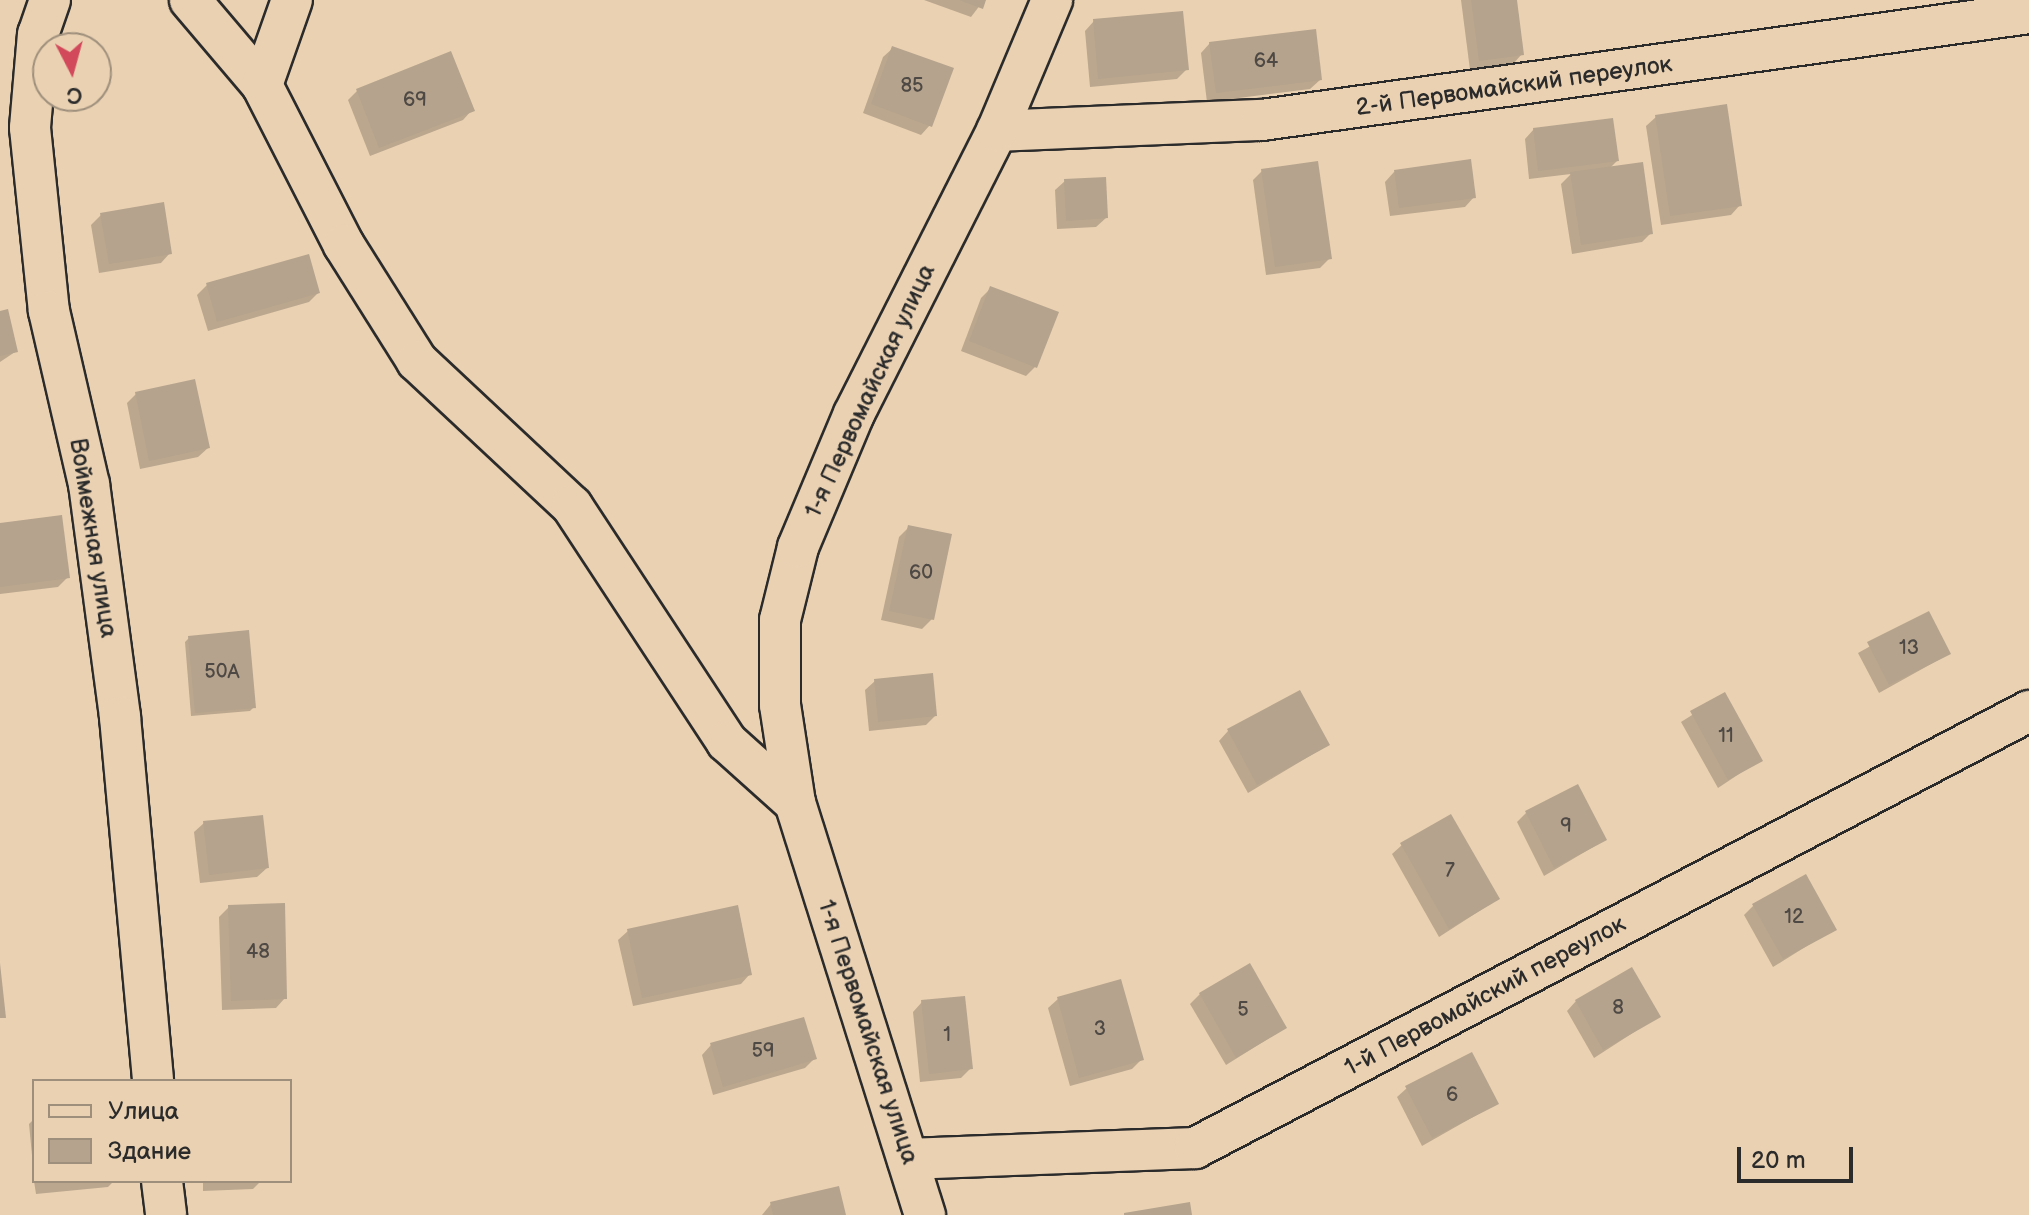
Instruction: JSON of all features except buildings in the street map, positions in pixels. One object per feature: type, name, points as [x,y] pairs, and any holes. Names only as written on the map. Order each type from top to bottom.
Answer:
[{"type":"street","name":"Воймежная улица","points":[[50,0],[38,34],[32,143],[49,311],[89,484],[118,702],[153,1079]]},
{"type":"street","points":[[190,0],[262,85],[344,245],[417,361],[572,506],[727,742],[795,803]]},
{"type":"street","points":[[262,85],[292,0]]},
{"type":"street","name":"1-я Первомайская улица","points":[[925,1215],[795,803],[780,705],[780,634],[798,547],[854,414],[997,131],[1052,0]]},
{"type":"street","name":"2-й Первомайский переулок","points":[[997,131],[1262,120],[2029,13]]},
{"type":"street","name":"1-й Первомайский переулок","points":[[908,1159],[1195,1148],[2029,711]]},
{"type":"street","points":[[162,1183],[166,1215]]}]
